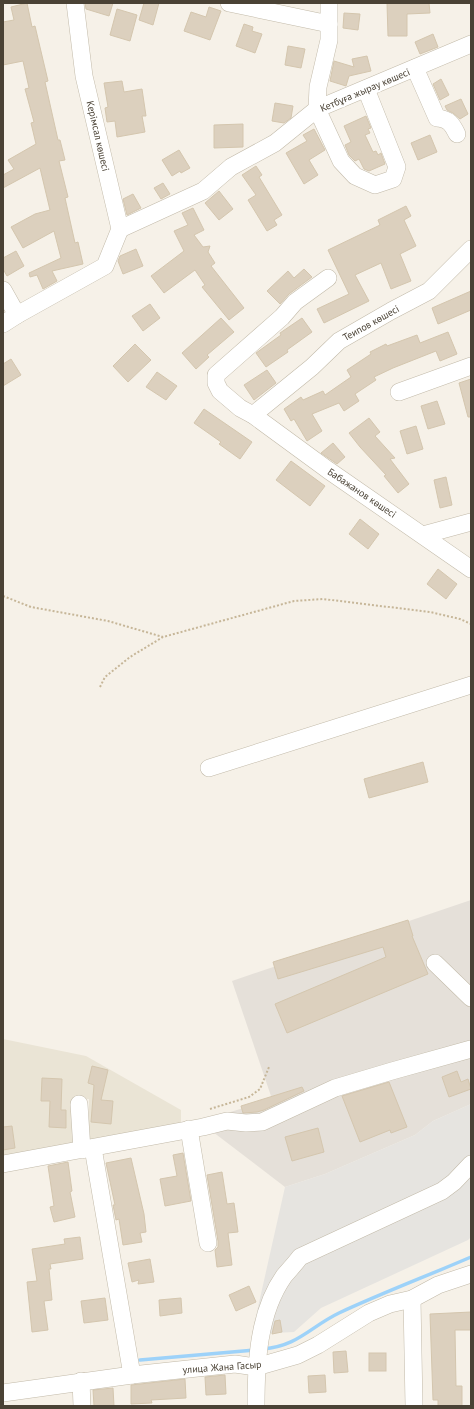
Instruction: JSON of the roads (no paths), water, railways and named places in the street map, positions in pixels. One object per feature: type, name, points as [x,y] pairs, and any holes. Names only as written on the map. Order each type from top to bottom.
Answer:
[{"type":"street","name":"Керімсал көшесі","points":[[75,3],[84,76],[120,229]]},
{"type":"street","points":[[229,3],[329,24]]},
{"type":"street","points":[[329,3],[330,40],[318,87],[317,109],[341,161],[355,176],[374,185],[392,179],[397,168],[366,89]]},
{"type":"street","name":"Кетбұға жырау көшесі","points":[[120,229],[203,191],[231,167],[275,142],[317,109],[471,44]]},
{"type":"street","points":[[415,68],[437,118],[448,120],[452,124],[457,134]]},
{"type":"street","points":[[3,324],[105,266],[120,229]]},
{"type":"street","name":"Теипов көшесі","points":[[253,416],[312,367],[339,340],[429,291],[471,249]]},
{"type":"street","name":"Бабажанов көшесі","points":[[328,278],[295,302],[282,317],[216,375],[216,383],[220,391],[240,408],[471,569]]},
{"type":"street","points":[[3,290],[17,315]]},
{"type":"street","points":[[399,392],[471,366]]},
{"type":"street","points":[[423,535],[471,522]]},
{"type":"street","points":[[209,768],[471,685]]},
{"type":"street","points":[[436,963],[471,998]]},
{"type":"street","points":[[3,1164],[87,1149],[199,1122],[262,1122],[335,1088],[471,1049]]},
{"type":"street","points":[[79,1104],[132,1375]]},
{"type":"street","points":[[199,1122],[208,1243]]},
{"type":"street","points":[[256,1406],[256,1367],[264,1321],[272,1299],[284,1277],[300,1257],[442,1191],[454,1182],[471,1164]]},
{"type":"street","name":"улица Жана Гасыр","points":[[3,1393],[81,1381],[235,1364],[256,1367],[298,1355],[318,1345],[369,1313],[390,1304],[412,1299],[438,1285],[471,1274]]},
{"type":"street","points":[[412,1299],[414,1406]]},
{"type":"street","points":[[81,1381],[82,1406]]},
{"type":"waterway","points":[[263,1349],[286,1344],[339,1313],[471,1257]]},
{"type":"waterway","points":[[140,1360],[255,1350]]}]
